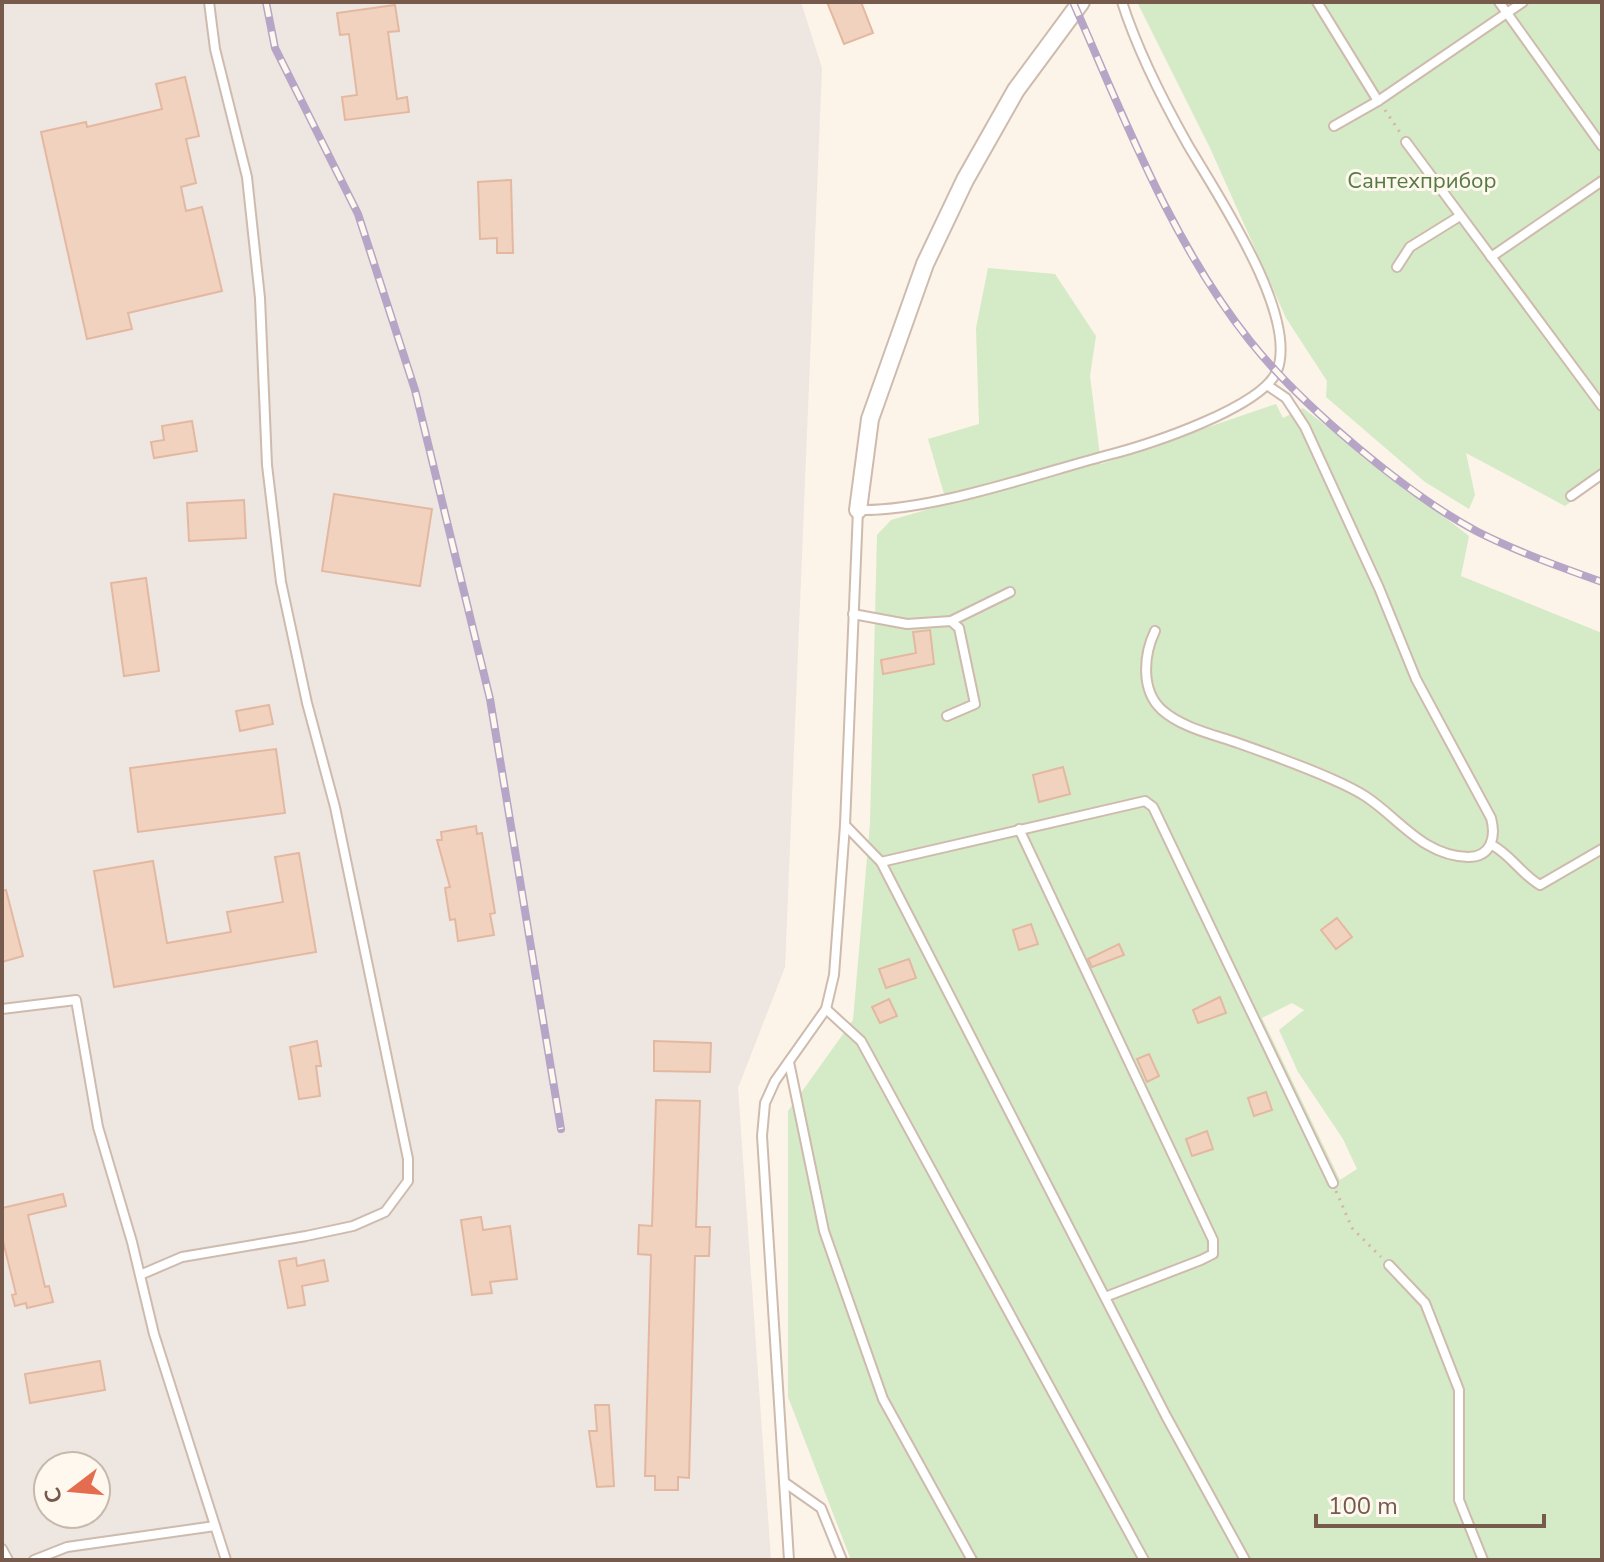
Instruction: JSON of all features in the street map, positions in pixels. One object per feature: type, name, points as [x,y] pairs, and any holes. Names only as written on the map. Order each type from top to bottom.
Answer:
[{"type":"street","points":[[858,510],[870,419],[925,264],[965,180],[1016,90],[1081,2]]},
{"type":"lane","points":[[140,1275],[182,1257],[353,1226],[385,1212],[408,1181],[408,1159],[335,807],[307,703],[281,582],[267,465],[260,298],[247,177],[215,49],[209,2]]},
{"type":"lane","points":[[789,1560],[762,1136],[765,1103],[826,1009],[834,975],[845,825],[858,510],[883,511],[951,496],[1141,447],[1229,408],[1267,385],[1277,372],[1281,352],[1278,322],[1235,221],[1188,144],[1136,44],[1122,2]]},
{"type":"lane","points":[[1317,2],[1378,101]]},
{"type":"lane","points":[[1499,2],[1602,146]]},
{"type":"lane","points":[[1334,126],[1378,101],[1523,2]]},
{"type":"lane","points":[[1406,142],[1602,406]]},
{"type":"lane","points":[[1491,257],[1602,181]]},
{"type":"lane","points":[[1397,267],[1410,247],[1460,216]]},
{"type":"lane","points":[[1155,631],[1145,651],[1148,685],[1161,709],[1198,730],[1260,751],[1364,795],[1410,835],[1435,849],[1469,857],[1482,853],[1492,845],[1495,831],[1491,818],[1416,679],[1379,588],[1311,438],[1286,398],[1267,385]]},
{"type":"lane","points":[[1571,496],[1602,474]]},
{"type":"lane","points":[[853,614],[907,624],[951,621],[1010,592]]},
{"type":"lane","points":[[947,716],[975,704],[959,628],[951,621]]},
{"type":"lane","points":[[881,862],[1145,801],[1153,807],[1333,1183]]},
{"type":"lane","points":[[845,825],[881,862],[1105,1297],[1245,1560]]},
{"type":"lane","points":[[1019,829],[1213,1240],[1213,1254],[1105,1297]]},
{"type":"lane","points":[[1492,845],[1504,852],[1520,873],[1540,885],[1602,849]]},
{"type":"lane","points":[[2,1009],[76,1000],[98,1127],[154,1334],[226,1560]]},
{"type":"lane","points":[[826,1009],[861,1041],[1144,1560]]},
{"type":"lane","points":[[789,1062],[824,1231],[872,1371],[883,1399],[972,1560]]},
{"type":"lane","points":[[1389,1265],[1425,1303],[1459,1390],[1459,1500],[1483,1560]]},
{"type":"lane","points":[[784,1482],[821,1508],[842,1560]]},
{"type":"lane","points":[[34,1560],[67,1547],[215,1526]]},
{"type":"lane","points":[[2,1549],[8,1560]]},
{"type":"path","points":[[1378,101],[1406,142]]},
{"type":"path","points":[[1333,1183],[1352,1228],[1389,1265]]},
{"type":"shaded area","points":[[2,2],[801,2],[822,68],[785,967],[738,1088],[771,1560],[2,1560]]},
{"type":"green space","name":"Сантехприбор","points":[[1137,2],[1602,2],[1602,479],[1565,506],[1466,453],[1475,495],[1469,509],[1425,482],[1326,397],[1327,381],[1286,318],[1210,148]]},
{"type":"green space","points":[[988,268],[1055,274],[1096,336],[1090,376],[1101,464],[1276,404],[1283,418],[1303,408],[1469,536],[1461,576],[1602,633],[1602,1560],[851,1560],[788,1397],[788,1111],[853,1020],[870,823],[877,535],[891,520],[947,504],[928,439],[979,424],[976,328]],"holes":[[[1292,1003],[1304,1010],[1279,1030],[1298,1072],[1343,1139],[1357,1169],[1340,1180],[1262,1018]]]},
{"type":"building","points":[[827,2],[861,2],[873,33],[844,44]]},
{"type":"building","points":[[395,5],[399,31],[388,32],[397,99],[407,97],[409,112],[345,120],[342,97],[357,95],[349,34],[340,35],[337,13]]},
{"type":"building","points":[[185,77],[199,136],[186,139],[196,183],[181,187],[186,211],[202,207],[222,291],[128,313],[132,329],[87,339],[41,132],[86,122],[87,127],[162,109],[156,84]]},
{"type":"building","points":[[511,180],[513,253],[497,253],[497,238],[480,239],[478,182]]},
{"type":"building","points":[[192,421],[197,451],[154,458],[151,442],[164,440],[162,426]]},
{"type":"building","points":[[334,494],[432,509],[420,586],[322,571]]},
{"type":"building","points":[[244,500],[246,538],[189,541],[187,503]]},
{"type":"building","points":[[146,578],[159,671],[124,676],[111,583]]},
{"type":"building","points":[[930,630],[934,664],[883,674],[881,660],[916,653],[913,632]]},
{"type":"building","points":[[269,705],[273,724],[240,731],[236,711]]},
{"type":"building","points":[[276,749],[285,813],[138,832],[130,768]]},
{"type":"building","points":[[1063,767],[1070,794],[1039,802],[1033,775]]},
{"type":"building","points":[[476,826],[477,834],[482,833],[495,913],[490,914],[494,935],[458,941],[455,919],[450,920],[445,888],[450,887],[437,840],[442,840],[441,832]]},
{"type":"building","points":[[299,853],[316,952],[114,987],[94,871],[153,861],[167,943],[231,932],[227,912],[283,902],[275,857]]},
{"type":"building","points":[[6,890],[23,956],[2,962],[2,891]]},
{"type":"building","points":[[1337,918],[1352,937],[1336,949],[1321,930]]},
{"type":"building","points":[[1031,924],[1038,944],[1019,950],[1013,930]]},
{"type":"building","points":[[1119,944],[1124,955],[1092,967],[1088,959]]},
{"type":"building","points":[[909,959],[916,978],[886,988],[879,969]]},
{"type":"building","points":[[1220,997],[1226,1013],[1198,1023],[1193,1010]]},
{"type":"building","points":[[889,999],[897,1016],[880,1023],[872,1007]]},
{"type":"building","points":[[317,1041],[321,1066],[316,1066],[320,1096],[299,1099],[290,1047]]},
{"type":"building","points":[[654,1041],[711,1043],[710,1072],[654,1071]]},
{"type":"building","points":[[1149,1054],[1159,1076],[1147,1082],[1137,1059]]},
{"type":"building","points":[[1266,1092],[1272,1110],[1254,1116],[1248,1098]]},
{"type":"building","points":[[656,1100],[700,1101],[696,1227],[710,1227],[709,1256],[695,1256],[689,1478],[678,1477],[678,1490],[655,1490],[655,1476],[645,1476],[651,1255],[638,1254],[639,1225],[652,1226]]},
{"type":"building","points":[[1207,1131],[1213,1149],[1192,1156],[1186,1139]]},
{"type":"building","points":[[63,1194],[66,1206],[28,1215],[45,1287],[49,1286],[53,1302],[27,1308],[26,1303],[15,1306],[12,1295],[16,1294],[2,1237],[2,1208]]},
{"type":"building","points":[[481,1217],[483,1230],[510,1226],[517,1279],[490,1282],[492,1293],[472,1295],[461,1220]]},
{"type":"building","points":[[296,1258],[297,1266],[324,1260],[328,1281],[302,1286],[305,1305],[288,1308],[279,1261]]},
{"type":"building","points":[[100,1361],[105,1390],[30,1403],[25,1374]]},
{"type":"building","points":[[595,1405],[609,1405],[614,1486],[597,1487],[589,1431],[597,1431]]},
{"type":"railway","points":[[266,2],[275,48],[358,214],[415,390],[490,699],[561,1129]]},
{"type":"railway","points":[[1073,2],[1173,221],[1222,303],[1271,366],[1356,446],[1450,516],[1508,546],[1602,582]]}]
